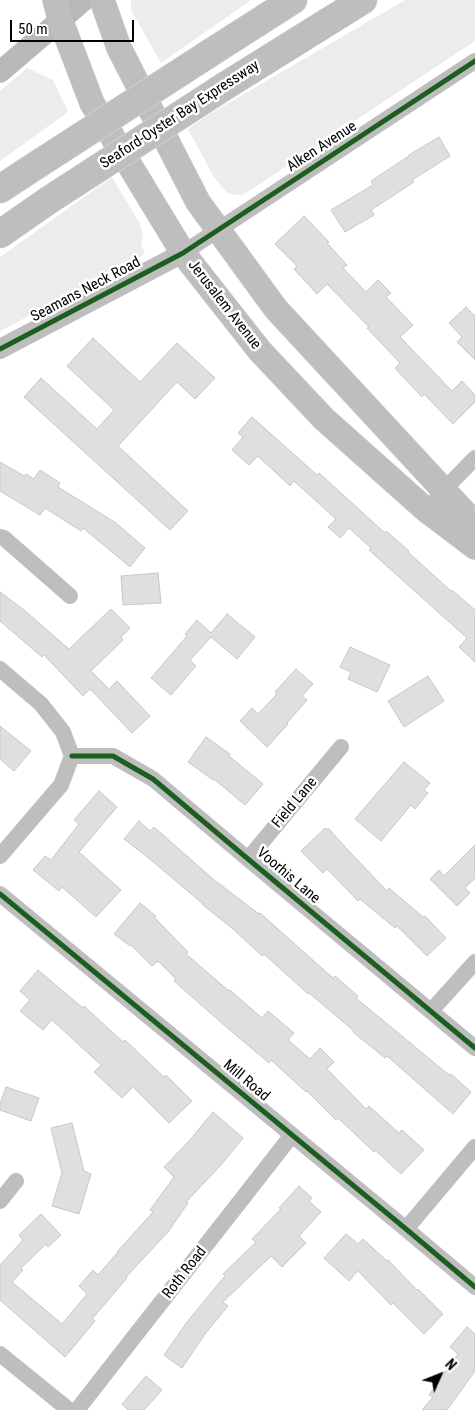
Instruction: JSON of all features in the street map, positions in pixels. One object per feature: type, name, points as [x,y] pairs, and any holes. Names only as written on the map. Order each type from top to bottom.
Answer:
[{"type":"highway","points":[[0,189],[293,0]]},
{"type":"highway","name":"Seaford-Oyster Bay Expressway","points":[[0,234],[225,86],[363,0]]},
{"type":"main road","points":[[0,72],[43,36],[58,10],[84,0]]},
{"type":"main road","points":[[102,0],[119,48],[198,202],[276,309],[475,524]]},
{"type":"main road","name":"Jerusalem Avenue","points":[[58,10],[92,103],[183,252],[260,351],[324,419],[425,509],[475,547]]},
{"type":"street","name":"Alken Avenue","points":[[183,252],[475,61]]},
{"type":"street","name":"Seamans Neck Road","points":[[0,349],[183,252]]},
{"type":"street","points":[[425,509],[475,458]]},
{"type":"street","points":[[0,537],[4,538],[70,596]]},
{"type":"street","points":[[0,669],[41,704],[63,732],[72,756],[61,785],[0,856]]},
{"type":"street","name":"Field Lane","points":[[248,859],[341,746]]},
{"type":"street","name":"Voorhis Lane","points":[[72,756],[113,756],[153,779],[475,1048]]},
{"type":"street","name":"Mill Road","points":[[0,894],[475,1287]]},
{"type":"street","points":[[431,1011],[475,962]]},
{"type":"street","name":"Roth Road","points":[[77,1410],[292,1135]]},
{"type":"street","points":[[406,1229],[475,1147]]},
{"type":"street","points":[[0,1201],[16,1181]]},
{"type":"street","points":[[0,1354],[69,1410]]},
{"type":"shaded area","points":[[131,0],[251,0],[161,63],[131,10]]},
{"type":"shaded area","points":[[405,0],[475,0],[475,41],[243,195],[234,195],[226,192],[214,177],[188,129],[208,115]]},
{"type":"shaded area","points":[[27,68],[53,80],[68,112],[0,161],[0,91]]},
{"type":"shaded area","points":[[112,177],[140,224],[143,236],[141,245],[145,252],[128,267],[0,331],[0,257]]},
{"type":"building","points":[[439,137],[450,156],[412,180],[414,182],[371,210],[374,215],[345,232],[331,210],[373,185],[371,181]]},
{"type":"building","points":[[304,216],[329,242],[327,243],[347,265],[343,268],[366,292],[378,280],[391,293],[386,297],[413,325],[400,337],[452,391],[462,381],[475,395],[475,402],[453,424],[424,394],[422,397],[395,368],[400,363],[367,328],[369,327],[327,284],[317,294],[294,269],[297,266],[275,244]]},
{"type":"building","points":[[466,307],[475,316],[475,360],[457,342],[462,337],[449,323]]},
{"type":"building","points":[[93,338],[140,382],[177,343],[215,378],[195,399],[177,382],[118,446],[188,511],[170,530],[24,397],[41,378],[97,429],[114,410],[67,366]]},
{"type":"building","points":[[252,417],[317,475],[319,473],[385,533],[386,531],[409,551],[451,591],[475,610],[475,662],[459,647],[467,638],[369,550],[371,548],[349,528],[340,538],[328,527],[336,519],[294,481],[290,486],[258,456],[249,465],[232,450],[243,437],[238,433]]},
{"type":"building","points":[[0,462],[24,476],[26,474],[34,479],[40,470],[60,483],[58,487],[116,523],[145,548],[130,567],[83,528],[81,531],[45,508],[40,515],[0,491]]},
{"type":"building","points":[[158,573],[161,603],[123,605],[121,576]]},
{"type":"building","points":[[0,592],[69,649],[111,609],[130,628],[121,637],[123,640],[91,671],[109,689],[117,681],[150,716],[132,733],[90,689],[83,696],[44,655],[42,657],[0,621]]},
{"type":"building","points":[[227,614],[255,637],[237,659],[211,637],[190,660],[196,666],[171,695],[151,678],[187,636],[185,634],[197,620],[211,633]]},
{"type":"building","points":[[350,647],[390,665],[377,692],[348,679],[351,672],[340,667]]},
{"type":"building","points":[[296,669],[313,684],[302,696],[307,700],[267,747],[240,721],[252,708],[258,714],[277,694],[275,692]]},
{"type":"building","points":[[428,676],[444,701],[404,727],[388,701]]},
{"type":"building","points":[[0,726],[31,751],[14,771],[0,759]]},
{"type":"building","points":[[206,737],[230,754],[229,756],[263,784],[245,805],[214,779],[188,762]]},
{"type":"building","points":[[404,762],[430,783],[424,790],[428,793],[415,809],[411,805],[381,841],[355,819]]},
{"type":"building","points":[[99,791],[117,807],[79,852],[121,890],[96,917],[62,887],[59,891],[33,870],[45,856],[51,860],[79,824],[74,820]]},
{"type":"building","points":[[139,821],[150,831],[154,827],[213,879],[260,913],[333,978],[335,976],[358,996],[356,998],[471,1092],[453,1114],[387,1056],[385,1058],[353,1032],[264,954],[262,956],[233,929],[124,839]]},
{"type":"building","points":[[324,829],[329,829],[387,891],[389,888],[423,917],[425,916],[446,938],[427,956],[397,926],[395,928],[360,899],[358,901],[327,869],[323,873],[301,851]]},
{"type":"building","points":[[475,845],[475,878],[465,888],[470,893],[457,906],[430,879],[439,870],[444,876]]},
{"type":"building","points":[[140,903],[156,916],[154,917],[188,952],[186,954],[229,991],[262,1018],[268,1011],[294,1033],[288,1040],[310,1059],[320,1048],[334,1062],[327,1069],[366,1109],[369,1106],[399,1133],[402,1130],[424,1150],[401,1174],[338,1118],[336,1120],[307,1091],[271,1060],[269,1063],[224,1025],[174,981],[176,979],[158,961],[152,966],[131,945],[114,934]]},
{"type":"building","points":[[38,970],[83,1008],[84,1006],[123,1042],[125,1040],[164,1077],[166,1075],[192,1101],[169,1123],[133,1087],[122,1098],[94,1072],[101,1065],[52,1020],[43,1030],[20,1011],[30,1000],[20,991]]},
{"type":"building","points":[[6,1087],[39,1098],[31,1121],[0,1110],[0,1104]]},
{"type":"building","points":[[213,1112],[243,1138],[221,1165],[186,1202],[188,1203],[168,1232],[126,1277],[92,1319],[95,1321],[65,1357],[0,1300],[0,1265],[23,1240],[19,1235],[41,1214],[61,1235],[48,1247],[46,1244],[21,1268],[23,1270],[12,1282],[62,1324],[87,1294],[79,1286],[93,1270],[98,1275],[153,1212],[150,1210],[174,1177],[164,1167]]},
{"type":"building","points":[[72,1123],[84,1171],[91,1174],[79,1214],[52,1206],[62,1173],[51,1128]]},
{"type":"building","points":[[299,1186],[312,1198],[309,1201],[321,1212],[299,1236],[306,1243],[282,1267],[271,1256],[223,1302],[228,1306],[205,1334],[182,1368],[164,1355],[187,1322],[225,1276],[223,1274],[256,1242],[252,1239],[281,1209],[279,1208]]},
{"type":"building","points":[[346,1234],[358,1244],[363,1239],[388,1260],[443,1314],[424,1334],[393,1303],[391,1305],[358,1271],[349,1281],[324,1258]]},
{"type":"building","points":[[467,1327],[475,1334],[475,1371],[447,1410],[422,1410],[433,1397],[429,1395],[458,1354],[450,1347]]},
{"type":"building","points":[[146,1376],[162,1390],[144,1410],[128,1410],[122,1404]]},
{"type":"cycle path","points":[[0,349],[183,253],[475,61]]},
{"type":"cycle path","points":[[72,756],[113,756],[153,779],[475,1048]]},
{"type":"cycle path","points":[[0,894],[475,1287]]}]
